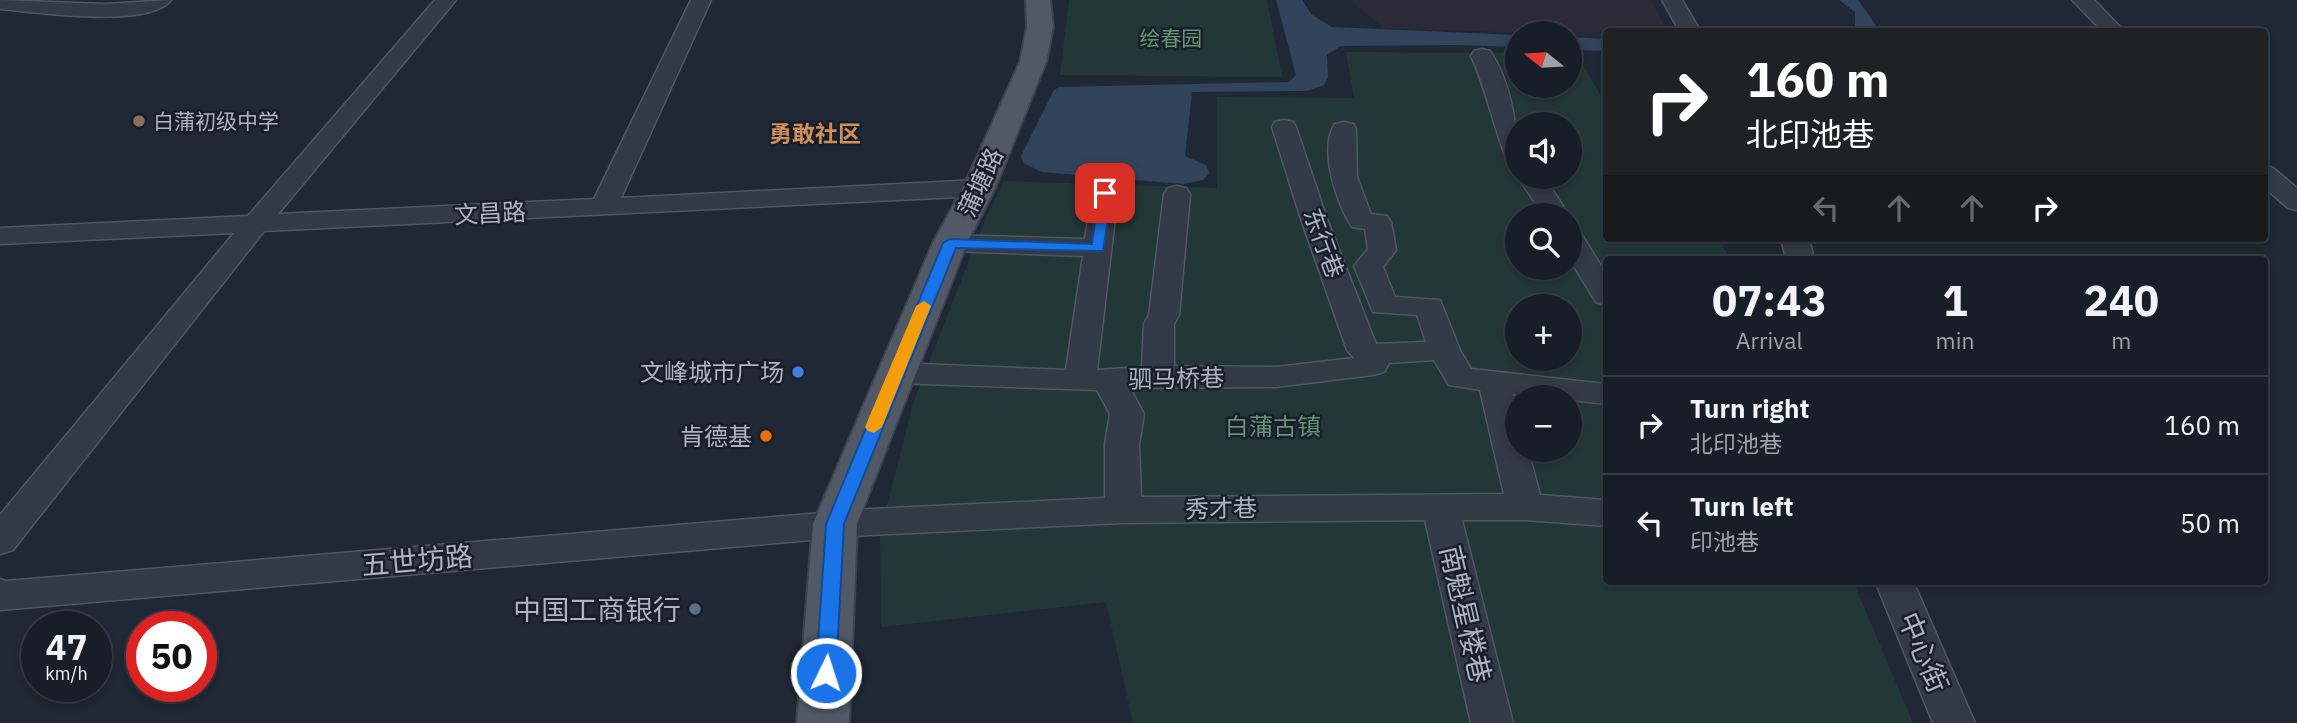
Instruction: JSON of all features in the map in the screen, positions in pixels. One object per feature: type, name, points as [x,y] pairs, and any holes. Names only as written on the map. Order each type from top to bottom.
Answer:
[{"type":"main road","name":"蒲塘路","points":[[823,723],[835,524],[950,243],[979,188],[1033,62],[1040,27],[1038,0]]},
{"type":"street","points":[[0,3],[124,10],[152,5],[161,0]]},
{"type":"street","points":[[0,540],[255,225],[446,0]]},
{"type":"street","points":[[603,207],[701,0]]},
{"type":"street","points":[[1672,0],[1689,28]]},
{"type":"street","points":[[2082,0],[2111,28]]},
{"type":"street","points":[[1482,55],[1496,86],[1505,125]]},
{"type":"street","name":"东行巷","points":[[1284,127],[1314,219],[1363,350],[1372,354]]},
{"type":"street","points":[[1344,129],[1342,161],[1347,196],[1362,221],[1377,222],[1382,250],[1368,266],[1384,306],[1429,306],[1444,350],[1460,378],[1603,394]]},
{"type":"street","points":[[2268,177],[2297,202]]},
{"type":"street","name":"文昌路","points":[[0,236],[979,188]]},
{"type":"street","points":[[1105,193],[1098,248],[1093,380],[1118,394],[1127,414],[1122,444],[1123,510]]},
{"type":"street","points":[[1158,376],[1159,324],[1164,315],[1177,194]]},
{"type":"street","points":[[950,243],[1098,248]]},
{"type":"street","points":[[1582,257],[1603,291]]},
{"type":"street","name":"驷马桥巷","points":[[895,373],[1093,380],[1158,376],[1276,377],[1373,365],[1372,354],[1444,350]]},
{"type":"street","points":[[1494,382],[1525,507]]},
{"type":"street","name":"秀才巷","points":[[835,524],[1123,510],[1440,506],[1525,507],[1603,513]]},
{"type":"street","name":"南魁星楼巷","points":[[1440,506],[1492,723]]},
{"type":"street","name":"五世坊路","points":[[0,594],[3,596],[835,524]]},
{"type":"street","name":"中心街","points":[[1896,585],[1954,723]]},
{"type":"shaded area","points":[[1350,0],[1651,0],[1665,28],[1603,28],[1603,36],[1582,35],[1582,21],[1505,21],[1505,32],[1384,28]]},
{"type":"green space","name":"绘春园","points":[[1069,0],[1267,0],[1282,77],[1060,75]]},
{"type":"green space","name":"白蒲古镇","points":[[1346,52],[1505,53],[1505,98],[1582,98],[1582,63],[1603,100],[1603,242],[1722,242],[1728,256],[1603,256],[1603,585],[1855,585],[1913,723],[1133,723],[1106,602],[881,627],[880,533],[913,403],[987,215],[1004,181],[1217,188],[1217,97],[1354,98]]},
{"type":"water","points":[[1276,0],[1302,0],[1312,15],[1332,27],[1505,34],[1505,47],[1341,46],[1327,55],[1328,77],[1324,85],[1306,91],[1192,92],[1185,156],[1206,165],[1209,173],[1203,180],[1183,184],[1042,172],[1023,163],[1021,156],[1054,90],[1059,87],[1289,82],[1296,75]]},
{"type":"water","points":[[1839,0],[1858,0],[1878,28],[1855,28],[1855,12]]},
{"type":"water","points":[[1582,38],[1603,39],[1603,51],[1582,50]]},
{"type":"slow traffic","points":[[874,427],[924,306]]},
{"type":"place","name":"白蒲初级中学","points":[[139,121]]},
{"type":"place","name":"文峰城市广场","points":[[798,372]]},
{"type":"place","name":"肯德基","points":[[766,436]]},
{"type":"place","name":"中国工商银行","points":[[695,609]]},
{"type":"district","name":"勇敢社区","points":[[815,133]]},
{"type":"route","points":[[826,673],[835,524],[950,243],[1098,248],[1105,193]]}]
